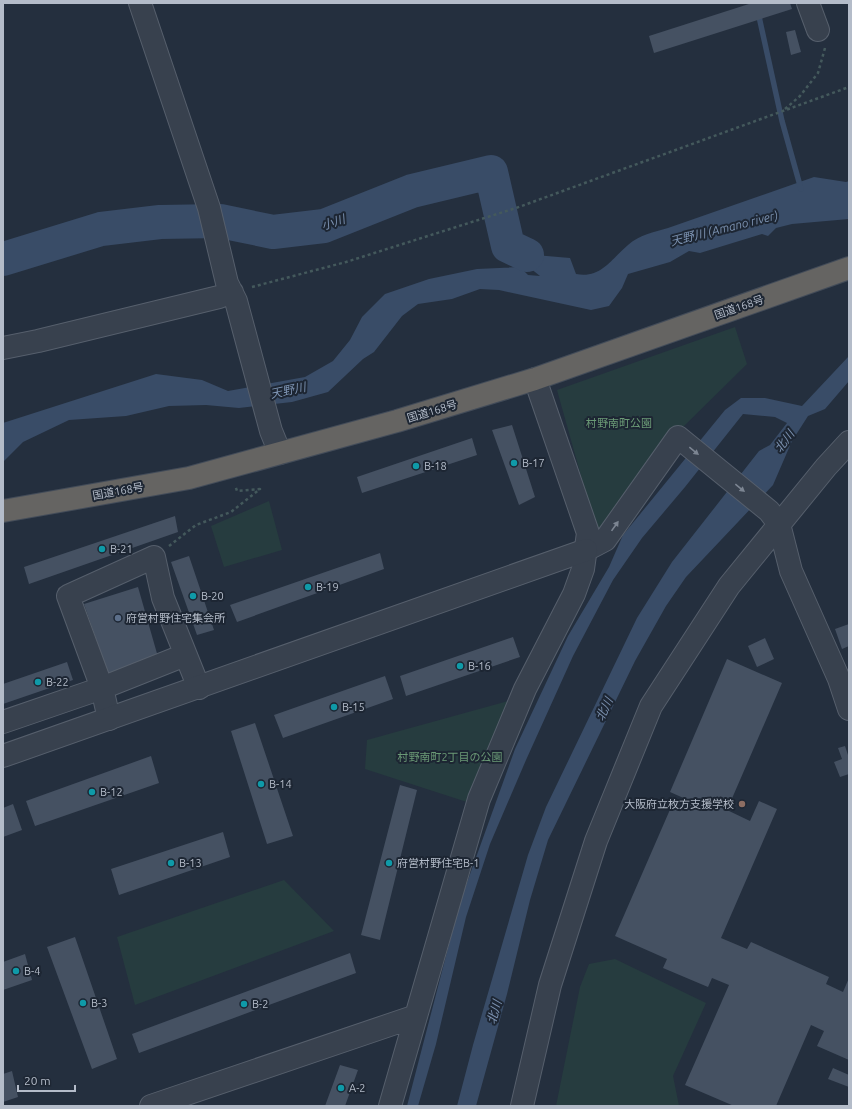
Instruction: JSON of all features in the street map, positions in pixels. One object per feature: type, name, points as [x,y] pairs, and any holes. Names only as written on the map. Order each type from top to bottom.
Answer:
[{"type":"highway","name":"国道168号","points":[[3,511],[189,478],[397,421],[535,379],[849,268]]},
{"type":"street","points":[[140,3],[209,208],[227,284],[234,297],[272,431],[280,453]]},
{"type":"street","points":[[808,3],[818,30]]},
{"type":"street","points":[[3,348],[38,341],[219,297],[234,297]]},
{"type":"street","points":[[390,1106],[479,800],[525,689],[574,594],[583,569],[588,533],[582,510],[535,379]]},
{"type":"street","points":[[3,756],[586,550],[605,540],[678,437],[774,518],[791,571],[839,679],[849,709]]},
{"type":"street","points":[[522,1106],[550,985],[594,849],[628,760],[651,706],[774,518],[849,442]]},
{"type":"street","points":[[826,467],[849,468]]},
{"type":"street","points":[[109,719],[102,688],[68,596],[154,557],[163,598],[199,688]]},
{"type":"street","points":[[3,722],[102,688],[185,655]]},
{"type":"street","points":[[151,1106],[416,1016]]},
{"type":"path","points":[[784,110],[800,96],[818,73],[827,40],[818,30]]},
{"type":"path","points":[[234,297],[516,208],[784,110],[849,88]]},
{"type":"path","points":[[154,557],[196,526],[231,512],[260,489],[238,491],[234,482]]},
{"type":"green space","name":"村野南町公園","points":[[735,327],[747,364],[682,428],[597,533],[557,390]]},
{"type":"green space","points":[[269,501],[282,550],[224,567],[211,526]]},
{"type":"green space","name":"村野南町2丁目の公園","points":[[515,699],[473,804],[365,769],[367,740]]},
{"type":"green space","points":[[284,880],[334,931],[135,1005],[117,937]]},
{"type":"green space","points":[[615,959],[706,1003],[673,1076],[679,1106],[556,1106],[580,987],[589,964]]},
{"type":"water","points":[[814,177],[846,182],[849,181],[849,219],[792,224],[776,228],[768,236],[762,234],[700,253],[689,251],[670,262],[628,274],[622,288],[609,306],[591,310],[499,290],[480,289],[452,299],[418,304],[402,316],[374,352],[363,359],[328,392],[292,402],[239,408],[206,405],[169,406],[126,416],[69,420],[23,442],[3,462],[3,423],[156,374],[202,380],[228,391],[305,377],[333,361],[350,340],[362,317],[385,294],[429,279],[477,269],[520,267],[528,275],[540,276],[530,268],[503,254],[496,224],[506,220],[512,242],[535,255],[570,258],[576,274],[585,275],[592,274],[605,267],[628,245],[642,236]]},
{"type":"water","name":"北川","points":[[849,356],[849,381],[825,409],[808,416],[792,441],[773,485],[686,577],[666,606],[635,661],[548,840],[530,900],[507,994],[476,1106],[457,1106],[473,1045],[528,855],[546,807],[637,618],[672,562],[759,451],[770,445],[787,423],[775,417],[743,414],[642,538],[613,580],[573,656],[490,844],[466,917],[436,1044],[418,1106],[407,1106],[460,902],[515,749],[568,636],[609,567],[623,535],[725,410],[741,398],[765,398],[802,406]]},
{"type":"building","points":[[752,3],[790,3],[792,9],[654,53],[649,36]]},
{"type":"building","points":[[795,30],[801,52],[791,55],[786,32]]},
{"type":"building","name":"B-17","points":[[512,425],[535,497],[519,505],[492,430]]},
{"type":"building","name":"B-18","points":[[472,438],[477,455],[362,493],[357,477]]},
{"type":"building","name":"B-21","points":[[175,516],[178,532],[29,584],[24,567]]},
{"type":"building","name":"B-19","points":[[380,553],[384,569],[237,622],[230,605]]},
{"type":"building","name":"B-20","points":[[189,556],[214,630],[197,635],[171,562]]},
{"type":"building","name":"府営村野住宅集会所","points":[[138,587],[158,657],[109,676],[84,604]]},
{"type":"building","points":[[849,624],[849,646],[842,649],[835,629]]},
{"type":"building","name":"B-16","points":[[513,637],[520,657],[406,696],[400,676]]},
{"type":"building","points":[[765,638],[774,659],[757,667],[748,646]]},
{"type":"building","points":[[727,659],[782,683],[727,810],[750,821],[759,801],[777,809],[721,938],[747,949],[751,942],[829,977],[826,984],[843,992],[849,978],[849,1060],[817,1046],[824,1031],[811,1025],[776,1106],[734,1106],[685,1085],[729,985],[712,978],[708,987],[663,968],[667,959],[615,936],[672,805],[683,811],[688,800],[670,792]]},
{"type":"building","name":"B-22","points":[[67,662],[73,680],[3,704],[3,684]]},
{"type":"building","name":"B-15","points":[[385,676],[393,699],[283,738],[274,715]]},
{"type":"building","name":"B-14","points":[[255,723],[293,836],[267,844],[231,731]]},
{"type":"building","points":[[845,746],[849,758],[849,774],[840,777],[834,762],[842,759],[838,748]]},
{"type":"building","name":"B-12","points":[[151,756],[159,783],[35,826],[26,801]]},
{"type":"building","name":"府営村野住宅B-1","points":[[400,785],[417,790],[380,940],[361,935]]},
{"type":"building","points":[[13,804],[22,830],[3,837],[3,808]]},
{"type":"building","name":"B-13","points":[[223,832],[230,857],[119,895],[111,869]]},
{"type":"building","name":"B-3","points":[[75,937],[117,1059],[92,1069],[47,947]]},
{"type":"building","name":"B-2","points":[[350,953],[356,973],[139,1053],[132,1034]]},
{"type":"building","name":"B-4","points":[[25,954],[32,980],[3,990],[3,962]]},
{"type":"building","name":"A-2","points":[[340,1065],[358,1070],[345,1106],[325,1106]]},
{"type":"building","points":[[833,1068],[849,1075],[849,1087],[828,1079]]},
{"type":"building","points":[[12,1071],[18,1097],[3,1102],[3,1074]]},
{"type":"waterway","points":[[756,3],[782,121],[801,189]]},
{"type":"waterway","name":"小川","points":[[3,259],[101,229],[160,222],[220,221],[273,232],[324,226],[412,191],[491,172],[508,246],[527,255]]},
{"type":"place","name":"B-17","points":[[514,463]]},
{"type":"place","name":"B-18","points":[[416,466]]},
{"type":"place","name":"B-21","points":[[102,549]]},
{"type":"place","name":"B-19","points":[[308,587]]},
{"type":"place","name":"B-20","points":[[193,596]]},
{"type":"place","name":"府営村野住宅集会所","points":[[118,618]]},
{"type":"place","name":"B-16","points":[[460,666]]},
{"type":"place","name":"B-22","points":[[38,682]]},
{"type":"place","name":"B-15","points":[[334,707]]},
{"type":"place","name":"B-14","points":[[261,784]]},
{"type":"place","name":"B-12","points":[[92,792]]},
{"type":"place","name":"大阪府立枚方支援学校","points":[[742,804]]},
{"type":"place","name":"B-13","points":[[171,863]]},
{"type":"place","name":"府営村野住宅B-1","points":[[389,863]]},
{"type":"place","name":"B-4","points":[[16,971]]},
{"type":"place","name":"B-3","points":[[83,1003]]},
{"type":"place","name":"B-2","points":[[244,1004]]},
{"type":"place","name":"A-2","points":[[341,1088]]},
{"type":"water label","name":"天野川 (Amano river)","points":[[724,228]]},
{"type":"water label","name":"天野川","points":[[288,390]]}]
